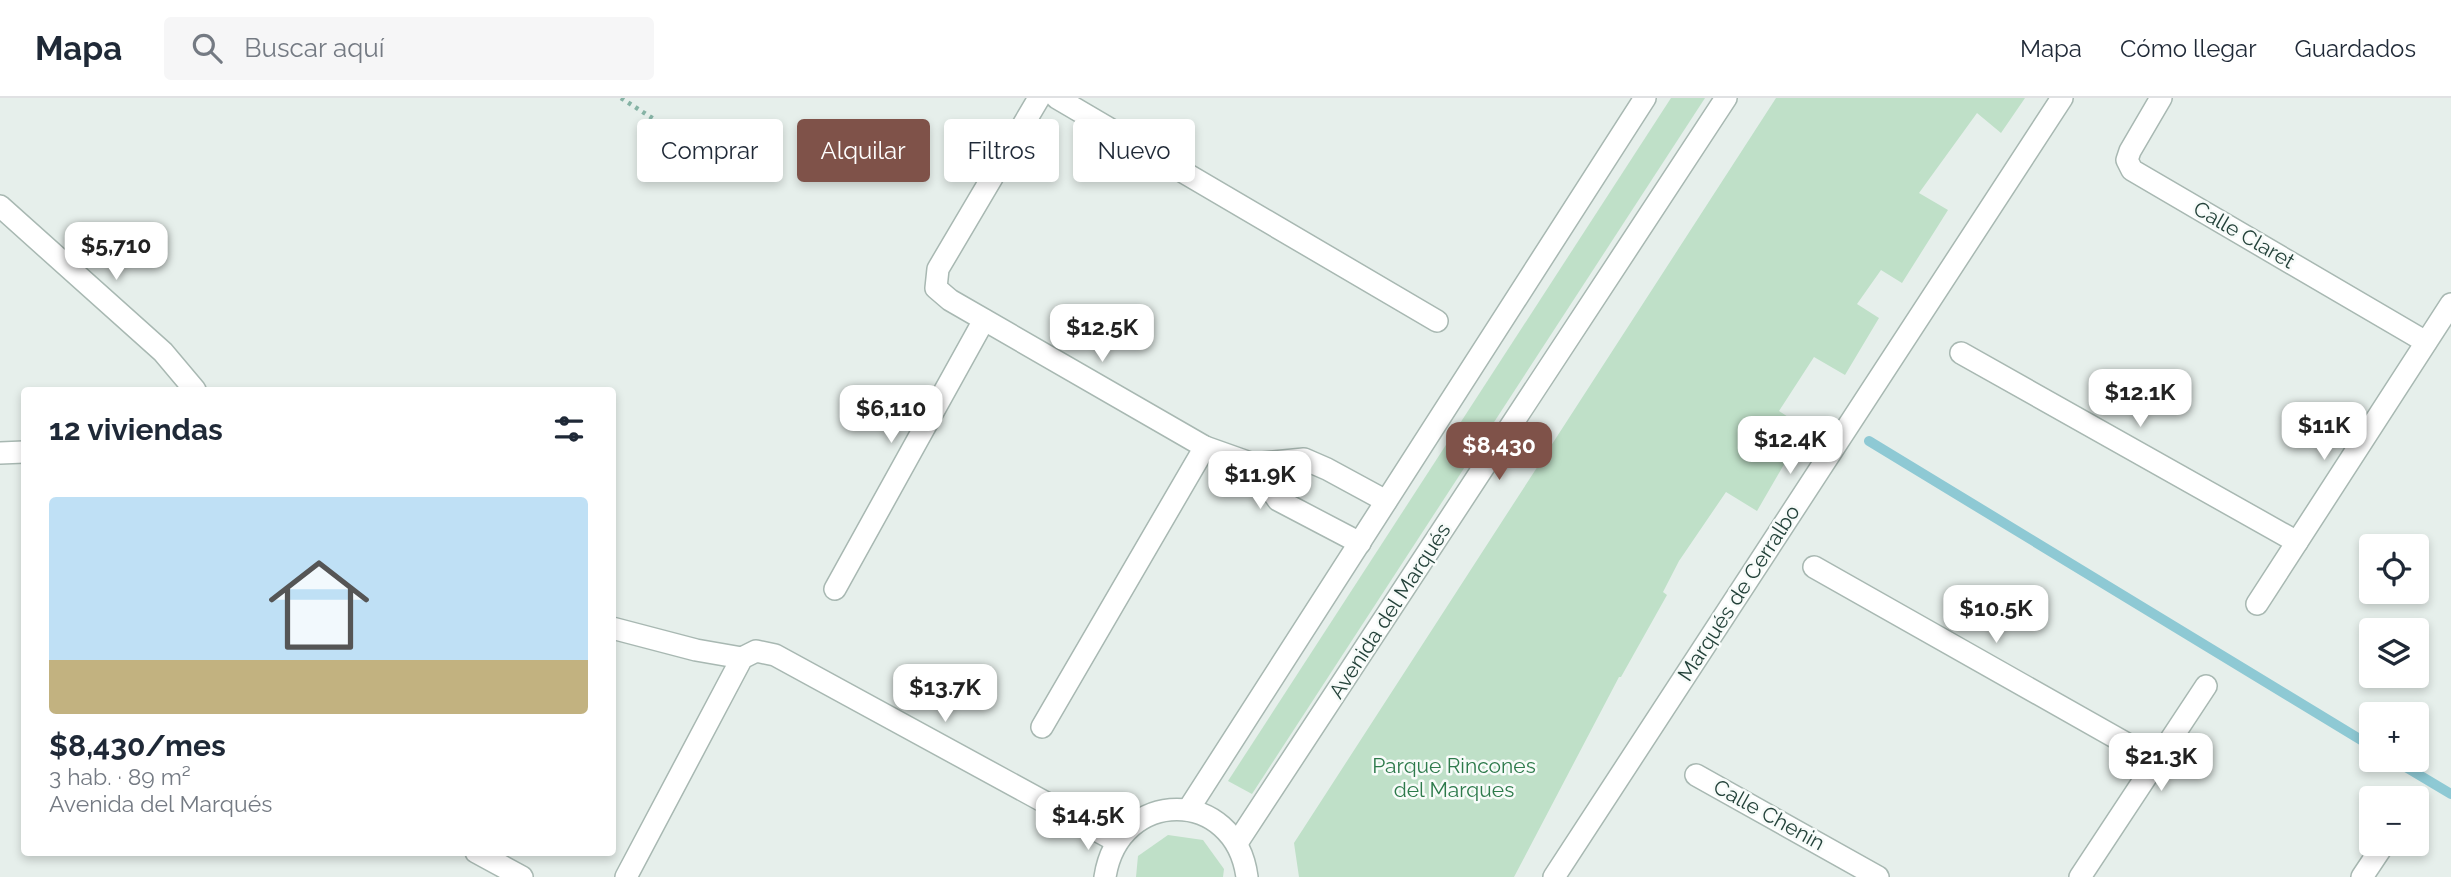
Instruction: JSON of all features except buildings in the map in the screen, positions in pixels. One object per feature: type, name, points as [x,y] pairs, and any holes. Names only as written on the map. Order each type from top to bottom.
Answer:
[{"type":"street","points":[[1039,98],[938,269],[936,288],[950,300],[1205,447],[1253,464],[1304,459],[1327,468],[1387,501]]},
{"type":"street","points":[[1057,98],[1437,321]]},
{"type":"street","points":[[1188,810],[1645,98]]},
{"type":"street","name":"Avenida del Marqués","points":[[1237,844],[1726,98]]},
{"type":"street","name":"Marqués de Cerralbo","points":[[1554,877],[2062,98]]},
{"type":"street","name":"Calle Claret","points":[[2161,98],[2130,151],[2127,160],[2132,170],[2426,342]]},
{"type":"street","points":[[0,205],[163,352],[192,387]]},
{"type":"street","points":[[2257,604],[2451,303]]},
{"type":"street","points":[[835,589],[984,320]]},
{"type":"street","points":[[1961,353],[2297,542]]},
{"type":"street","points":[[1042,727],[1205,447]]},
{"type":"street","points":[[0,453],[21,452]]},
{"type":"street","points":[[1253,464],[1278,500],[1360,542]]},
{"type":"street","points":[[1814,567],[2157,761]]},
{"type":"street","points":[[616,629],[696,650],[742,658]]},
{"type":"street","points":[[626,877],[742,658],[755,651],[775,655],[1116,841]]},
{"type":"street","points":[[2080,877],[2206,686]]},
{"type":"street","name":"Calle Chenin","points":[[1696,775],[1878,877]]},
{"type":"street","points":[[1105,877],[1116,841],[1130,826],[1148,816],[1168,810],[1188,810],[1207,817],[1224,828],[1237,844],[1245,863],[1247,877]]},
{"type":"street","points":[[483,856],[522,877]]},
{"type":"street","points":[[2362,877],[2376,856]]},
{"type":"path","points":[[621,98],[654,119]]},
{"type":"green space","points":[[1671,98],[1705,98],[1252,794],[1228,781]]},
{"type":"green space","name":"Parque Rincones del Marques","points":[[1776,98],[2025,98],[2001,133],[1977,113],[1919,193],[1948,210],[1902,283],[1881,270],[1857,304],[1879,318],[1845,375],[1814,357],[1779,411],[1805,428],[1757,511],[1726,492],[1679,561],[1663,592],[1667,595],[1619,677],[1514,877],[1299,877],[1294,843]]},
{"type":"green space","points":[[1168,835],[1203,840],[1224,869],[1223,877],[1136,877],[1138,856]]},
{"type":"waterway","points":[[1869,441],[2359,739]]},
{"type":"waterway","points":[[2414,772],[2451,794]]}]
